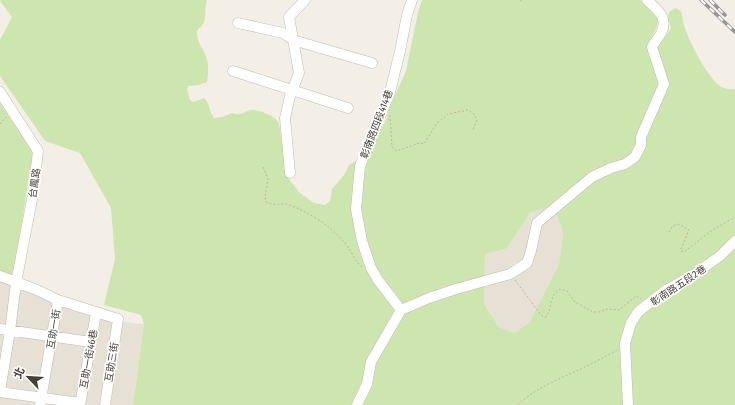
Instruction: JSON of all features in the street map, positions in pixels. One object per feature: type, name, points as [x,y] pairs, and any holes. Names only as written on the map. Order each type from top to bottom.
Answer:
[{"type":"street","points":[[290,173],[286,118],[291,93],[299,73],[289,17],[305,0]]},
{"type":"street","name":"彰南路四段414巷","points":[[401,310],[378,280],[371,268],[362,241],[356,209],[360,166],[390,92],[407,15],[412,0]]},
{"type":"street","points":[[357,405],[367,384],[371,362],[401,310],[456,289],[510,274],[526,263],[531,252],[537,223],[592,177],[611,168],[625,164],[635,157],[641,145],[641,137],[664,84],[652,47],[662,33],[664,21],[663,16],[647,0]]},
{"type":"street","points":[[238,23],[283,33],[293,40],[372,63]]},
{"type":"street","points":[[233,71],[291,93],[348,111]]},
{"type":"street","points":[[258,86],[291,93]]},
{"type":"street","name":"台鳳路","points":[[0,92],[38,151],[33,194],[16,283],[5,330],[0,391]]},
{"type":"street","name":"彰南路五段2巷","points":[[628,405],[626,343],[631,323],[638,312],[666,290],[720,256],[735,241]]},
{"type":"street","points":[[0,276],[37,290],[58,300],[96,313]]},
{"type":"street","name":"互助一街","points":[[41,401],[58,300]]},
{"type":"street","name":"互助三街","points":[[96,313],[118,319],[105,405]]},
{"type":"street","name":"互助一街46巷","points":[[80,404],[96,313]]},
{"type":"street","points":[[5,330],[91,342]]},
{"type":"street","points":[[0,391],[41,401],[80,404]]},
{"type":"path","points":[[390,110],[392,146],[394,150],[397,151],[419,143],[424,144],[437,123],[448,114],[468,110],[474,114],[477,120],[473,130]]},
{"type":"path","points":[[263,167],[268,178],[265,197],[266,202],[273,205],[288,204],[308,213],[327,225],[347,246],[360,265],[366,270]]},
{"type":"path","points":[[669,232],[673,226],[679,224],[689,230],[681,249],[681,252],[684,252],[710,231],[735,216]]},
{"type":"path","points":[[510,274],[538,312],[542,316],[546,317],[549,312],[550,301],[555,292],[560,289],[567,291],[575,302],[593,312],[599,312],[607,309],[619,310],[636,296],[648,304]]},
{"type":"path","points":[[518,405],[526,397],[566,375],[599,360],[626,343]]},
{"type":"shaded area","points":[[544,207],[557,215],[563,233],[559,264],[529,323],[514,333],[499,327],[484,304],[485,254],[506,249],[530,213]]},
{"type":"shaded area","points":[[0,278],[113,321],[144,324],[133,405],[0,405]]},
{"type":"green space","points":[[207,0],[204,22],[197,32],[197,38],[208,62],[207,82],[199,85],[188,86],[187,89],[190,100],[193,102],[204,98],[214,118],[232,113],[242,114],[248,111],[256,110],[275,118],[279,123],[287,177],[300,193],[314,203],[325,205],[330,201],[332,189],[344,175],[349,165],[365,156],[385,122],[390,106],[406,71],[418,12],[422,0],[640,0],[652,10],[658,19],[656,29],[650,40],[659,46],[671,28],[668,17],[669,12],[675,8],[678,9],[681,13],[690,40],[710,75],[715,82],[722,87],[727,89],[735,89],[735,405],[133,405],[144,324],[141,315],[104,305],[115,259],[111,208],[80,153],[45,141],[0,76],[0,40],[12,17],[0,1]],"holes":[[[544,208],[557,215],[563,233],[559,264],[529,323],[514,333],[499,327],[484,304],[485,254],[506,249],[530,213]]]},
{"type":"green space","points":[[0,103],[33,151],[13,279],[0,273]]},
{"type":"railway","points":[[701,0],[735,32]]},
{"type":"railway","points":[[710,0],[725,15]]}]
